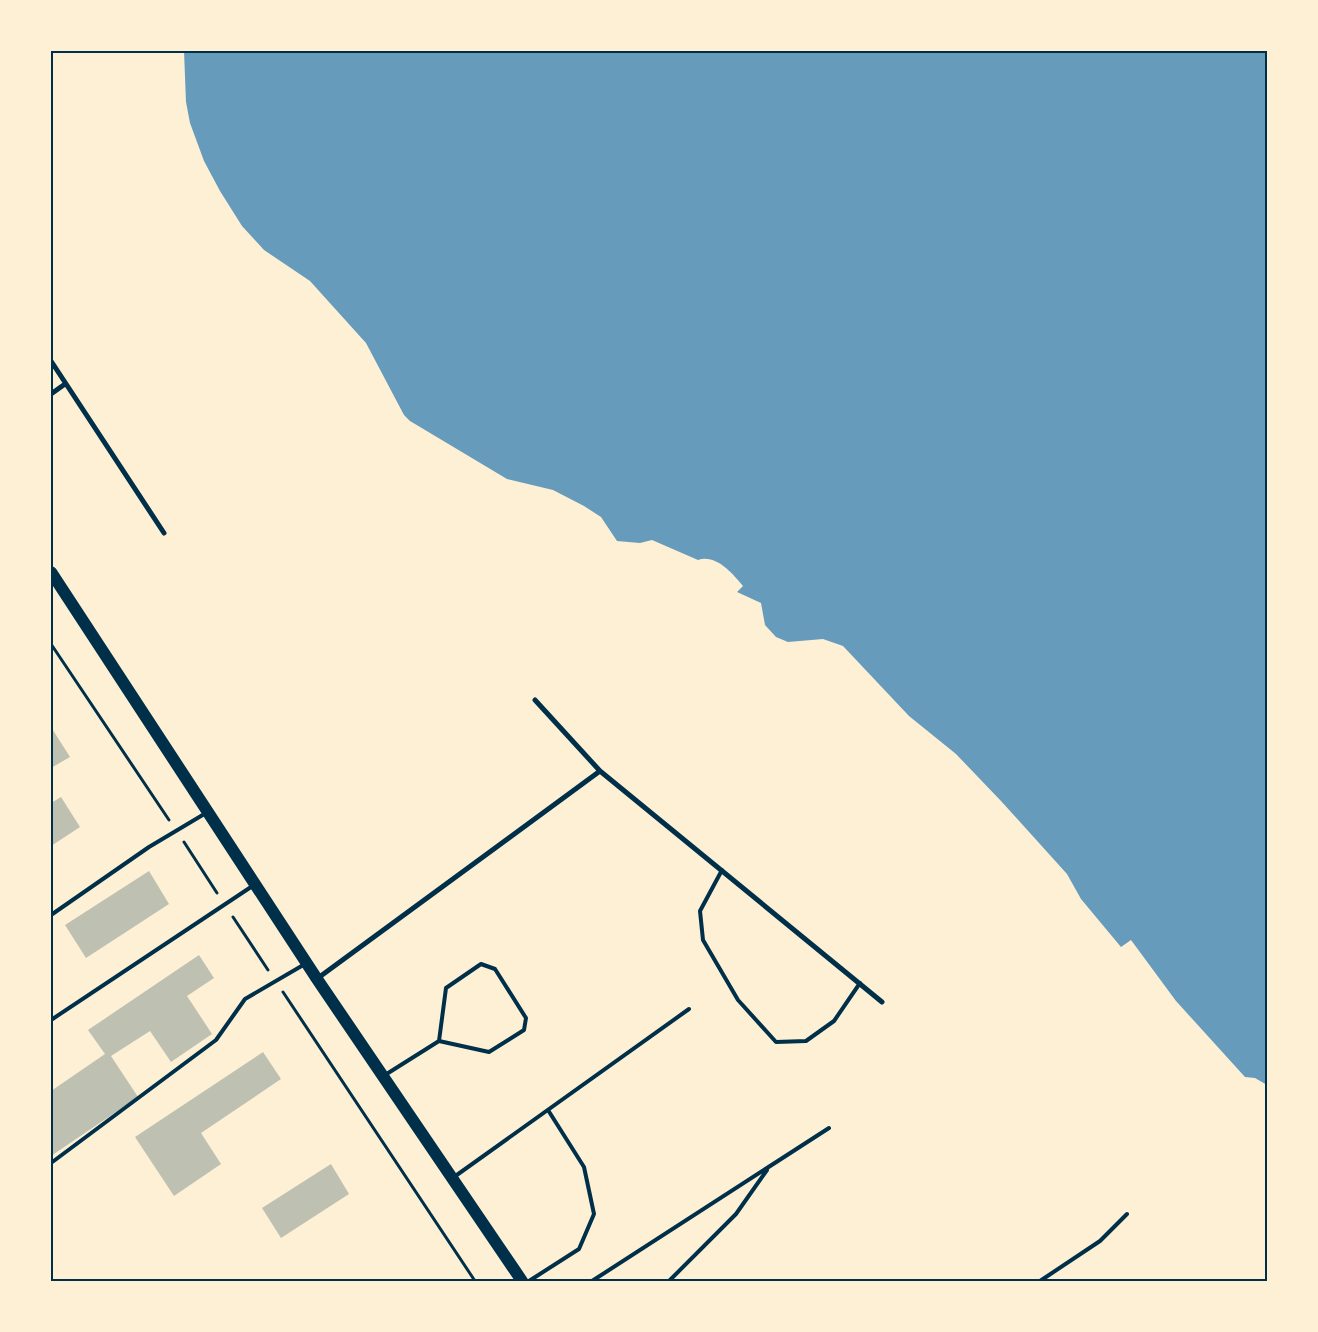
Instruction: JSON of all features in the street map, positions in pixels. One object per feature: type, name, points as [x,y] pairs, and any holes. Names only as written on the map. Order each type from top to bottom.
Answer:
[{"type":"main road","points":[[51,572],[307,963],[522,1281]]},
{"type":"street","points":[[51,361],[164,533]]},
{"type":"street","points":[[51,394],[65,384]]},
{"type":"street","points":[[535,700],[600,771],[882,1002]]},
{"type":"street","points":[[317,978],[600,771]]},
{"type":"lane","points":[[51,915],[176,831],[208,812]]},
{"type":"lane","points":[[722,870],[700,911],[704,940],[738,1000],[776,1042],[806,1041],[834,1020],[860,983]]},
{"type":"lane","points":[[51,1020],[256,884]]},
{"type":"lane","points":[[51,1163],[216,1040],[245,1000],[307,963]]},
{"type":"lane","points":[[383,1076],[439,1041],[489,1052],[524,1030],[526,1018],[496,969],[481,964],[446,988],[439,1041]]},
{"type":"lane","points":[[452,1178],[689,1009]]},
{"type":"lane","points":[[529,1281],[579,1249],[594,1214],[584,1166],[548,1110]]},
{"type":"lane","points":[[592,1281],[829,1128]]},
{"type":"lane","points":[[669,1281],[736,1214],[768,1168]]},
{"type":"lane","points":[[1040,1281],[1100,1242],[1127,1214]]},
{"type":"path","points":[[51,644],[475,1281]]},
{"type":"water","points":[[184,51],[1267,51],[1267,1085],[1255,1078],[1245,1077],[1176,1001],[1131,940],[1121,947],[1081,899],[1067,874],[1001,801],[956,754],[909,716],[843,646],[823,639],[788,642],[776,637],[765,625],[761,603],[737,592],[743,586],[729,570],[717,562],[705,559],[698,560],[652,540],[640,543],[617,541],[601,517],[584,506],[553,490],[507,479],[410,421],[404,415],[366,343],[310,281],[264,250],[242,226],[220,191],[204,161],[190,123],[186,102]]},
{"type":"building","points":[[51,727],[70,757],[51,768]]},
{"type":"building","points":[[61,797],[80,827],[51,846],[51,803]]},
{"type":"building","points":[[149,871],[169,904],[86,958],[65,925]]},
{"type":"building","points":[[199,955],[214,978],[187,996],[212,1034],[171,1062],[150,1031],[111,1056],[138,1097],[51,1156],[51,1091],[105,1054],[88,1030]]},
{"type":"building","points":[[263,1052],[281,1079],[201,1133],[221,1164],[174,1196],[135,1137]]},
{"type":"building","points":[[331,1164],[349,1194],[281,1238],[262,1208]]}]
